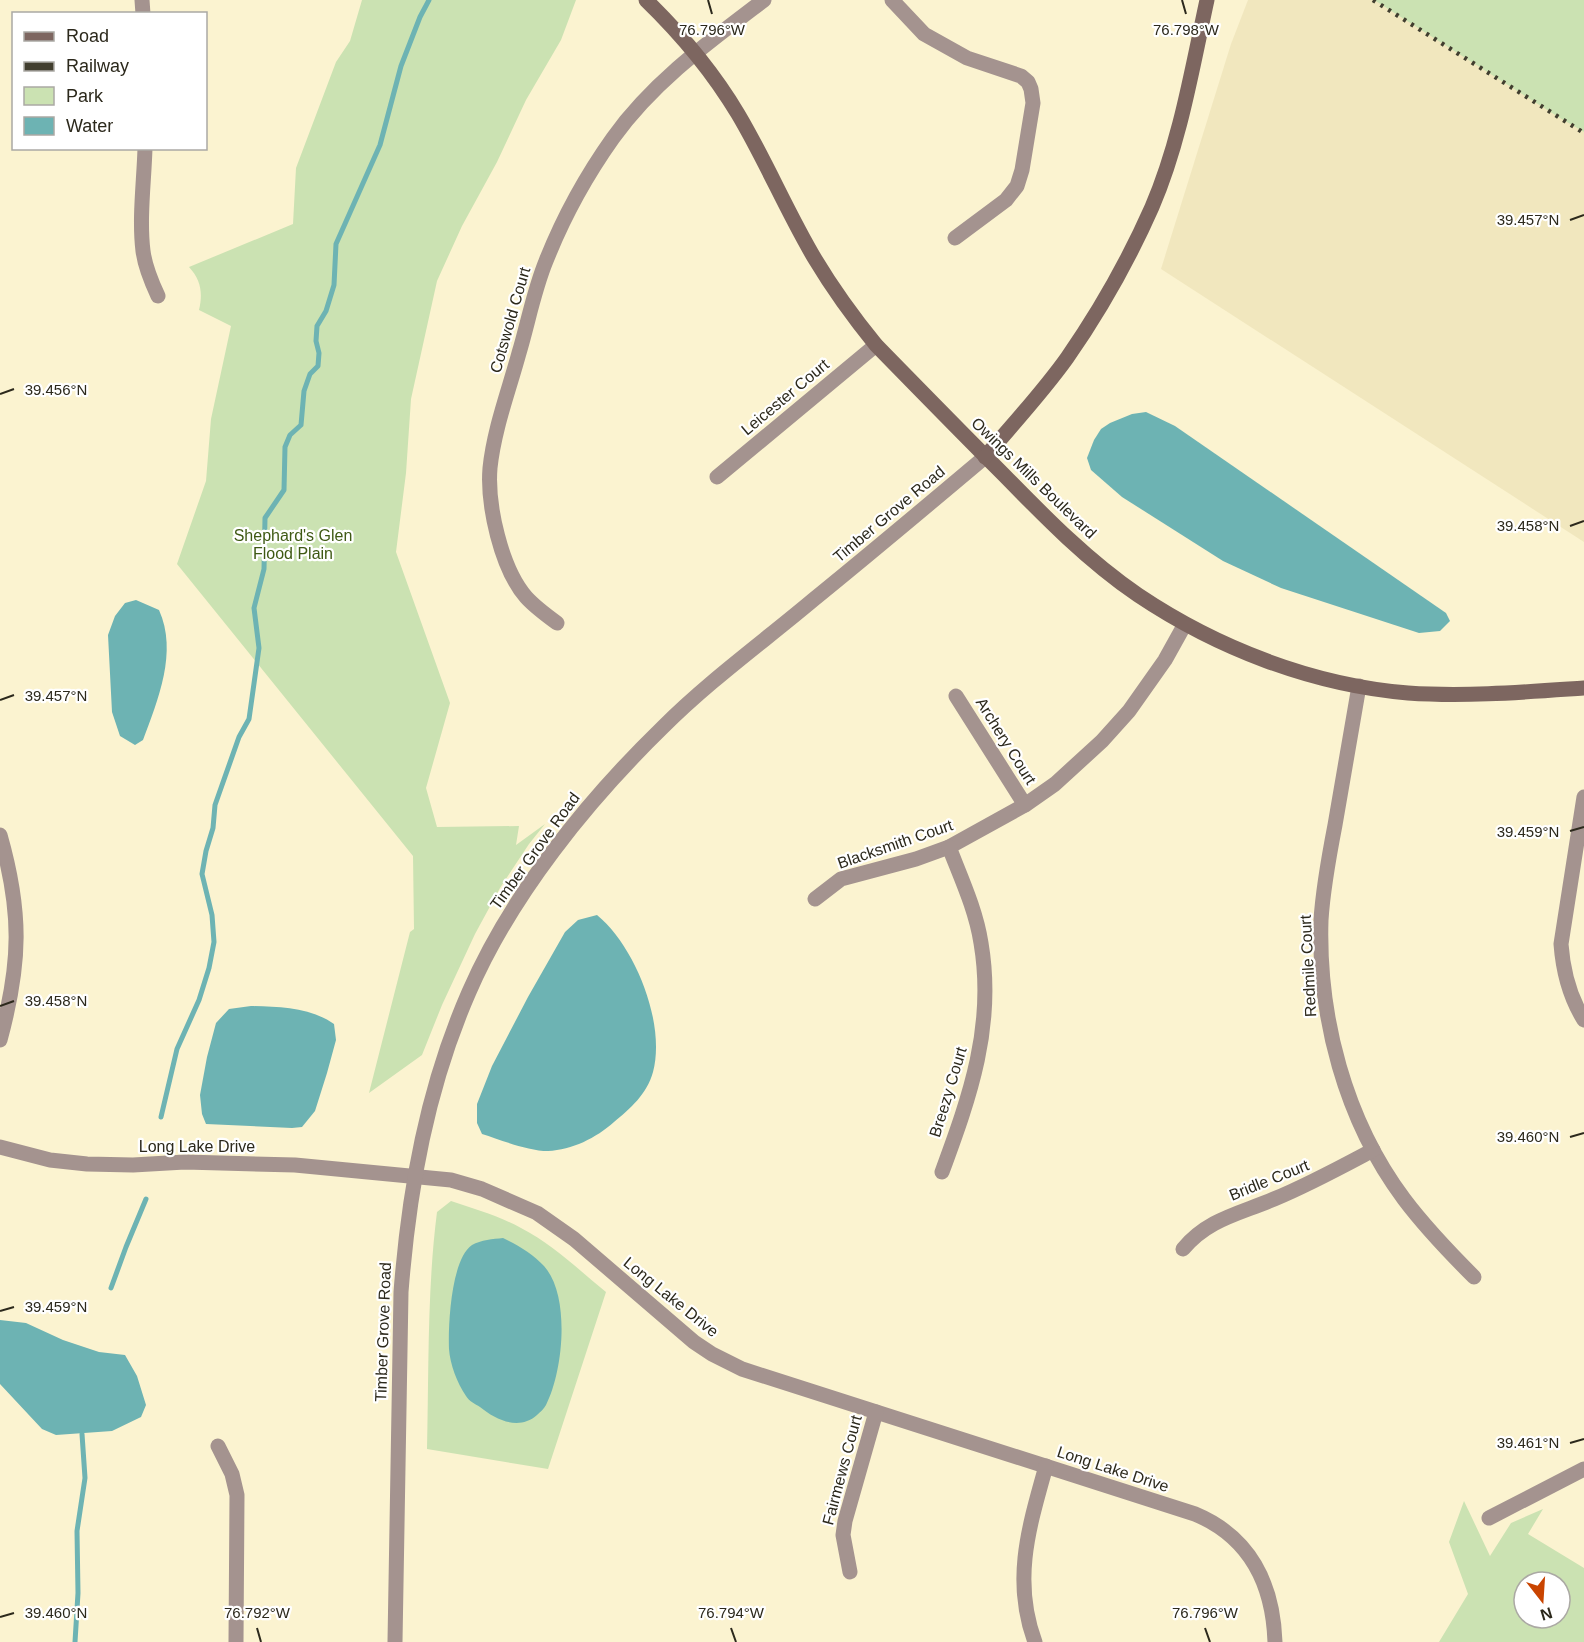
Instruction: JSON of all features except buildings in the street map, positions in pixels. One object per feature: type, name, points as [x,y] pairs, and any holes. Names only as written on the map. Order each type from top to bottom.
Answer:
[{"type":"main road","name":"Owings Mills Boulevard","points":[[646,0],[673,27],[719,84],[738,114],[814,258],[855,320],[876,345],[1032,504],[1101,566],[1137,594],[1185,624],[1231,646],[1275,664],[1359,686],[1408,693],[1458,694],[1584,688]]},
{"type":"main road","points":[[985,457],[1067,357],[1110,288],[1152,207],[1180,120],[1207,0]]},
{"type":"street","name":"Cotswold Court","points":[[557,622],[539,610],[524,595],[503,552],[493,521],[490,496],[490,468],[495,438],[545,263],[564,220],[590,171],[641,103],[695,53],[764,0]]},
{"type":"street","points":[[892,0],[924,34],[967,58],[1021,76],[1029,82],[1031,89],[1033,103],[1022,170],[1017,186],[1006,200],[955,238]]},
{"type":"street","points":[[145,150],[143,253],[148,274],[158,296]]},
{"type":"street","name":"Leicester Court","points":[[717,477],[876,345]]},
{"type":"street","name":"Timber Grove Road","points":[[394,1642],[401,1292],[405,1236],[428,1107],[469,992],[497,935],[527,888],[571,829],[612,779],[663,726],[985,457]]},
{"type":"street","name":"Blacksmith Court","points":[[815,898],[842,879],[916,859],[949,847],[1025,805],[1055,784],[1129,711],[1165,660],[1185,624]]},
{"type":"street","name":"Redmile Court","points":[[1359,686],[1325,880],[1321,920],[1325,1000],[1334,1047],[1353,1104],[1373,1150],[1403,1197],[1432,1234],[1474,1277]]},
{"type":"street","name":"Archery Court","points":[[956,696],[1025,805]]},
{"type":"street","points":[[1584,797],[1583,817],[1561,944],[1562,968],[1584,1020]]},
{"type":"street","points":[[0,835],[15,906],[18,946],[15,978],[0,1040]]},
{"type":"street","name":"Breezy Court","points":[[942,1172],[968,1102],[977,1068],[986,1003],[981,943],[976,918],[949,847]]},
{"type":"street","name":"Long Lake Drive","points":[[0,1147],[50,1160],[87,1164],[133,1165],[185,1162],[355,1170],[451,1180],[482,1189],[537,1213],[574,1239],[670,1322],[712,1354],[742,1369],[1214,1522],[1241,1545],[1264,1583],[1271,1603],[1275,1642]]},
{"type":"street","name":"Bridle Court","points":[[1183,1249],[1194,1236],[1230,1215],[1273,1200],[1373,1150]]},
{"type":"street","name":"Fairmews Court","points":[[850,1572],[843,1535],[845,1521],[876,1412]]},
{"type":"street","points":[[218,1446],[232,1474],[237,1495],[236,1642]]},
{"type":"street","points":[[1035,1642],[1025,1604],[1023,1568],[1027,1534],[1046,1466]]},
{"type":"street","points":[[1489,1518],[1584,1469]]},
{"type":"shaded area","points":[[1248,0],[1374,0],[1584,132],[1584,542],[1161,269],[1231,44]]},
{"type":"green space","name":"Shephard's Glen Flood Plain","points":[[362,0],[576,0],[561,40],[526,100],[497,162],[462,226],[437,281],[411,399],[406,473],[396,552],[450,703],[426,788],[437,827],[519,826],[516,845],[545,824],[500,888],[475,934],[422,1055],[369,1093],[410,932],[414,929],[413,856],[177,564],[206,481],[211,419],[231,326],[199,310],[200,287],[189,267],[293,224],[296,168],[336,62],[350,41]]},
{"type":"green space","points":[[1374,0],[1584,0],[1584,132],[1560,118]]},
{"type":"green space","points":[[451,1201],[496,1216],[532,1234],[606,1292],[548,1469],[427,1449],[430,1300],[434,1241],[437,1212]]},
{"type":"green space","points":[[1464,1501],[1490,1556],[1511,1523],[1543,1509],[1528,1534],[1584,1568],[1584,1642],[1439,1642],[1468,1594],[1449,1542]]},
{"type":"water","points":[[1146,412],[1175,426],[1446,613],[1450,621],[1440,631],[1419,633],[1281,588],[1223,561],[1122,497],[1091,470],[1087,458],[1101,429],[1132,414]]},
{"type":"water","points":[[136,600],[159,610],[167,642],[160,692],[143,740],[135,745],[120,736],[112,712],[108,635],[115,616],[125,603]]},
{"type":"water","points":[[597,915],[624,946],[635,965],[651,1009],[656,1052],[653,1072],[647,1087],[632,1106],[607,1128],[592,1138],[566,1148],[548,1151],[532,1149],[482,1134],[477,1123],[477,1104],[492,1066],[528,997],[565,932],[578,920]]},
{"type":"water","points":[[251,1006],[305,1011],[334,1024],[336,1040],[327,1073],[315,1111],[302,1127],[206,1124],[202,1114],[200,1095],[216,1023],[229,1009]]},
{"type":"water","points":[[503,1238],[525,1250],[544,1266],[553,1279],[561,1314],[560,1354],[552,1391],[546,1405],[537,1415],[530,1420],[515,1423],[486,1412],[469,1399],[455,1373],[449,1349],[452,1294],[459,1264],[472,1245]]},
{"type":"water","points":[[0,1320],[26,1323],[63,1340],[99,1352],[125,1355],[137,1376],[146,1405],[141,1417],[112,1431],[56,1435],[42,1429],[0,1384]]},
{"type":"waterway","points":[[161,1117],[177,1049],[199,1000],[214,942],[212,915],[202,874],[213,828],[215,805],[239,737],[249,719],[259,648],[254,608],[264,569],[265,518],[284,490],[285,447],[290,435],[301,425],[304,391],[310,374],[318,366],[317,326],[326,311],[334,285],[336,244],[380,145],[401,66],[429,0]]},
{"type":"waterway","points":[[111,1288],[146,1199]]},
{"type":"waterway","points":[[75,1642],[78,1593],[77,1531],[85,1478],[82,1434]]},
{"type":"railway","points":[[1373,0],[1584,133]]}]
